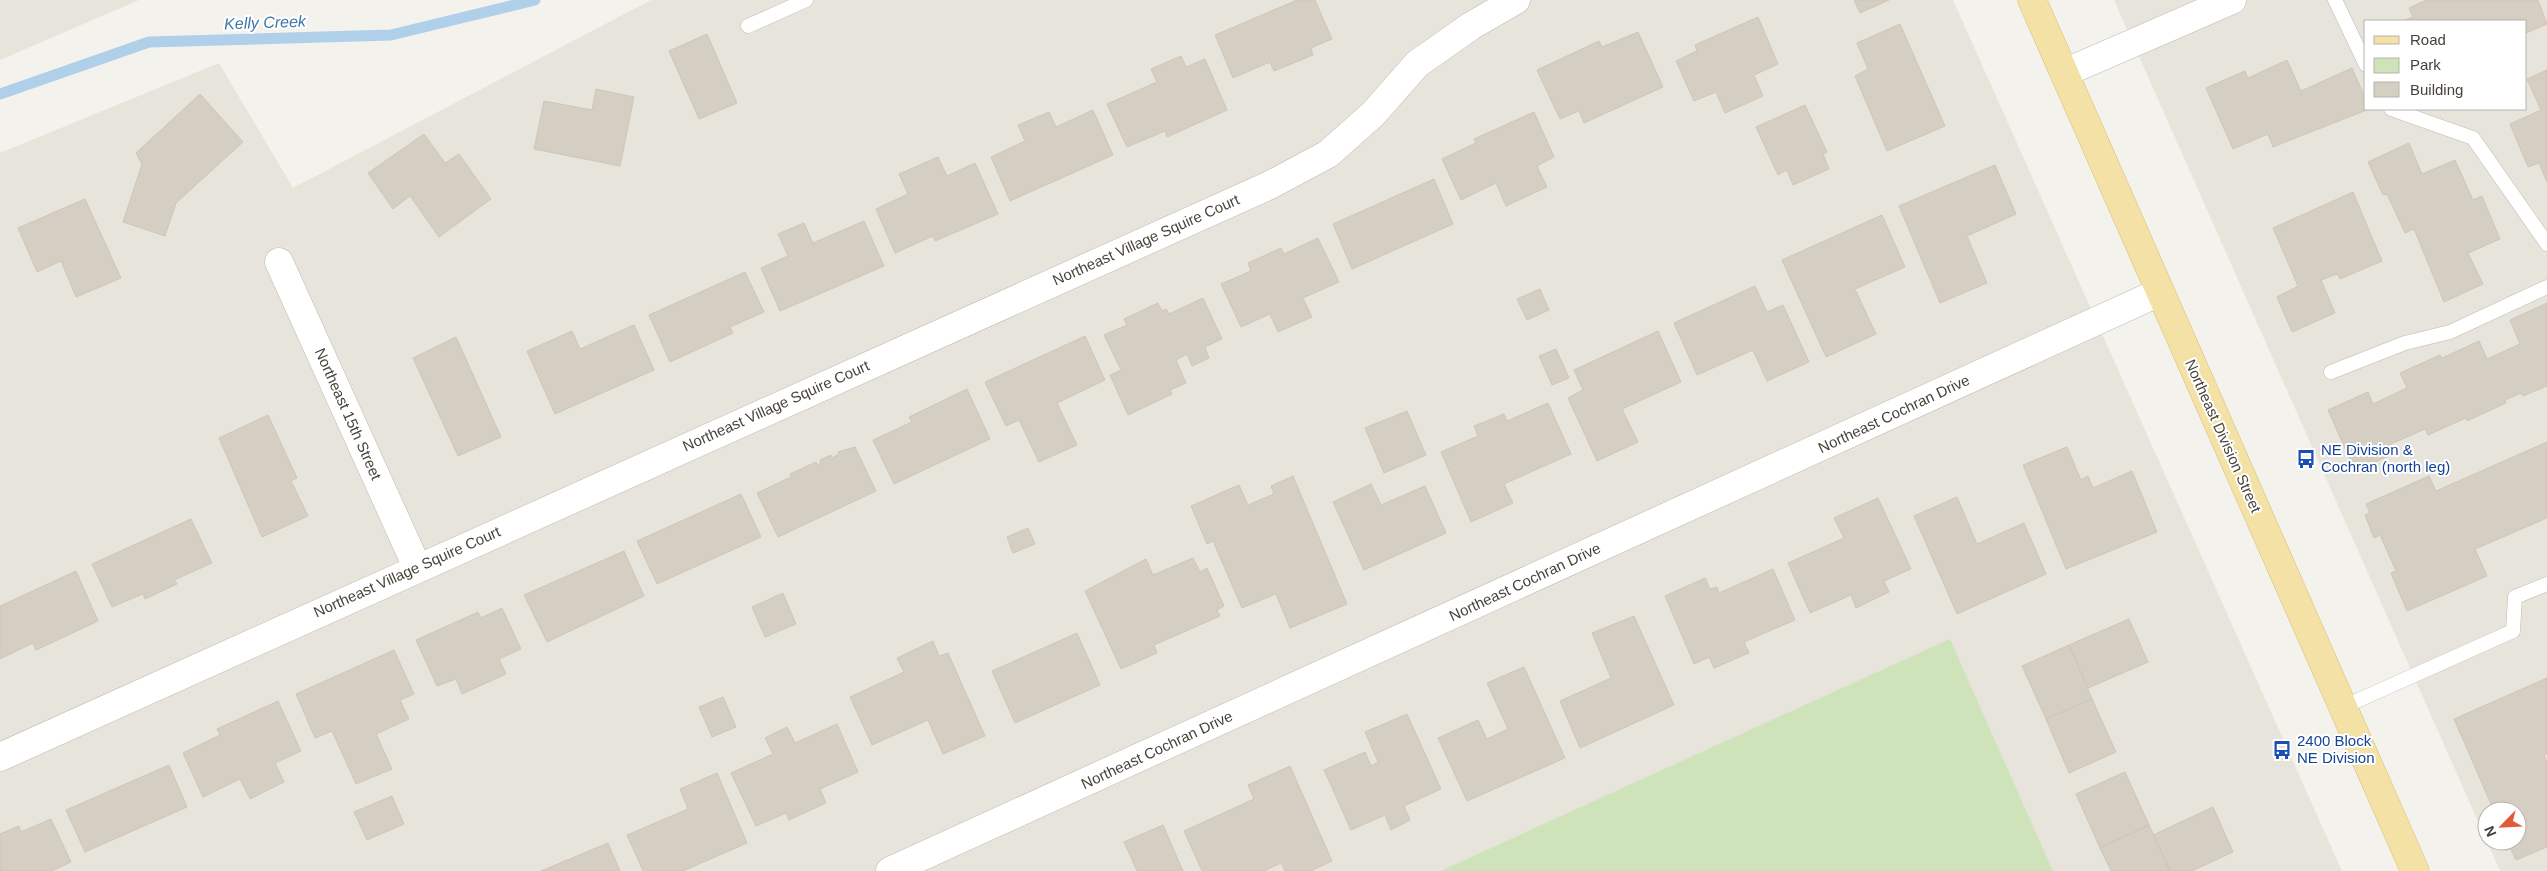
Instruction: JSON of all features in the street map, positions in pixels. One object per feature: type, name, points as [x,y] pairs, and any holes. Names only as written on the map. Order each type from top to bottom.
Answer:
[{"type":"main road","name":"Northeast Division Street","points":[[2032,0],[2415,871]]},
{"type":"street","name":"Northeast Village Squire Court","points":[[0,756],[1270,185],[1328,154],[1373,114],[1417,64],[1471,26],[1516,0]]},
{"type":"street","points":[[2064,73],[2232,0]]},
{"type":"street","name":"Northeast 15th Street","points":[[279,262],[417,567]]},
{"type":"street","name":"Northeast Cochran Drive","points":[[890,871],[2160,292]]},
{"type":"lane","points":[[748,26],[806,0]]},
{"type":"lane","points":[[2335,0],[2364,61]]},
{"type":"lane","points":[[2394,110],[2473,138],[2547,244]]},
{"type":"lane","points":[[2331,372],[2404,343],[2450,332],[2547,287]]},
{"type":"lane","points":[[2343,707],[2513,631],[2515,597],[2547,584]]},
{"type":"shaded area","points":[[0,0],[139,0],[0,60]]},
{"type":"shaded area","points":[[651,0],[1953,0],[2342,871],[2053,871],[1950,640],[1440,871],[0,871],[0,153],[219,63],[293,188]]},
{"type":"shaded area","points":[[2114,0],[2547,0],[2547,871],[2500,871],[2491,851],[2527,851],[2527,801],[2477,801],[2477,819]]},
{"type":"green space","points":[[1950,639],[2053,871],[1440,871]]},
{"type":"building","points":[[1297,0],[1315,0],[1332,39],[1311,48],[1313,55],[1274,71],[1270,62],[1233,78],[1215,35]]},
{"type":"building","points":[[1854,0],[1889,0],[1860,13]]},
{"type":"building","points":[[2426,0],[2538,0],[2547,24],[2527,33],[2527,20],[2405,20],[2413,17],[2409,8]]},
{"type":"building","points":[[1758,17],[1778,64],[1754,75],[1763,96],[1725,113],[1716,92],[1694,101],[1676,61],[1697,51],[1695,45]]},
{"type":"building","points":[[1900,24],[1945,126],[1887,151],[1855,76],[1868,69],[1857,43]]},
{"type":"building","points":[[1638,32],[1663,87],[1584,123],[1579,111],[1560,119],[1537,70],[1599,41],[1602,47]]},
{"type":"building","points":[[707,34],[737,103],[699,119],[669,51]]},
{"type":"building","points":[[1181,56],[1186,67],[1205,59],[1227,110],[1167,137],[1165,131],[1127,147],[1107,104],[1157,82],[1151,69]]},
{"type":"building","points":[[2287,60],[2301,91],[2352,68],[2364,95],[2364,110],[2366,110],[2273,147],[2268,134],[2233,149],[2206,88],[2245,71],[2248,78]]},
{"type":"building","points":[[2547,70],[2547,182],[2539,163],[2528,167],[2510,124],[2541,110],[2527,79]]},
{"type":"building","points":[[596,89],[634,97],[620,166],[534,149],[544,101],[592,110]]},
{"type":"building","points":[[200,94],[243,142],[176,203],[165,236],[123,222],[142,164],[136,153]]},
{"type":"building","points":[[1805,105],[1827,152],[1823,154],[1829,169],[1793,185],[1787,170],[1778,175],[1756,127]]},
{"type":"building","points":[[1093,110],[1113,155],[1010,201],[991,157],[1025,141],[1018,125],[1049,112],[1056,127]]},
{"type":"building","points":[[1534,112],[1554,157],[1537,166],[1547,187],[1506,206],[1496,183],[1461,200],[1442,159],[1476,143],[1474,139]]},
{"type":"building","points":[[424,134],[445,163],[459,154],[491,199],[439,237],[410,196],[393,209],[368,173]]},
{"type":"building","points":[[2409,143],[2422,174],[2455,160],[2473,200],[2482,196],[2500,239],[2468,253],[2483,284],[2444,302],[2414,229],[2405,233],[2387,194],[2383,195],[2368,162]]},
{"type":"building","points":[[938,157],[947,176],[975,163],[998,214],[935,241],[933,236],[895,253],[876,209],[908,194],[899,174]]},
{"type":"building","points":[[1995,165],[2016,214],[1967,236],[1987,283],[1940,303],[1899,206]]},
{"type":"building","points":[[1434,179],[1453,224],[1352,269],[1333,224]]},
{"type":"building","points":[[2353,192],[2382,261],[2340,279],[2337,274],[2321,280],[2335,313],[2292,332],[2277,297],[2298,286],[2273,228]]},
{"type":"building","points":[[85,199],[121,278],[76,297],[61,261],[37,272],[18,228]]},
{"type":"building","points":[[1882,215],[1905,267],[1855,289],[1876,334],[1826,357],[1782,260]]},
{"type":"building","points":[[864,221],[884,266],[780,311],[761,268],[788,256],[778,234],[804,223],[813,243]]},
{"type":"building","points":[[1318,238],[1339,282],[1303,298],[1312,317],[1278,332],[1270,314],[1241,327],[1221,284],[1251,271],[1248,263],[1281,248],[1284,254]]},
{"type":"building","points":[[745,272],[764,312],[730,327],[733,333],[670,362],[649,315]]},
{"type":"building","points":[[1755,286],[1767,312],[1783,305],[1809,362],[1767,381],[1753,350],[1697,375],[1674,323]]},
{"type":"building","points":[[1540,289],[1549,310],[1527,320],[1517,299]]},
{"type":"building","points":[[1203,298],[1222,339],[1205,347],[1209,358],[1192,366],[1187,354],[1176,360],[1186,383],[1170,390],[1172,394],[1128,415],[1110,375],[1121,370],[1104,335],[1127,325],[1124,319],[1158,303],[1162,311],[1166,309],[1169,314]]},
{"type":"building","points":[[2547,303],[2547,386],[2523,396],[2521,393],[2505,400],[2506,403],[2467,421],[2466,418],[2428,435],[2425,429],[2391,444],[2395,453],[2355,471],[2328,410],[2368,392],[2373,404],[2407,388],[2400,373],[2440,355],[2442,358],[2479,341],[2487,359],[2520,344],[2510,320]]},
{"type":"building","points":[[634,325],[654,370],[555,414],[527,351],[572,331],[580,349]]},
{"type":"building","points":[[1658,331],[1681,382],[1622,409],[1638,442],[1597,461],[1568,398],[1583,390],[1574,370]]},
{"type":"building","points":[[1085,336],[1105,380],[1057,403],[1077,445],[1039,462],[1019,420],[1006,426],[985,382]]},
{"type":"building","points":[[456,337],[501,437],[458,456],[413,358]]},
{"type":"building","points":[[1556,349],[1569,378],[1552,385],[1539,356]]},
{"type":"building","points":[[967,389],[990,439],[894,484],[873,440],[912,422],[909,417]]},
{"type":"building","points":[[1548,403],[1571,454],[1504,484],[1513,503],[1471,522],[1441,452],[1478,436],[1474,426],[1504,414],[1507,421]]},
{"type":"building","points":[[1407,411],[1426,455],[1384,473],[1365,428]]},
{"type":"building","points":[[268,415],[297,478],[291,481],[308,516],[262,537],[219,438]]},
{"type":"building","points":[[2547,442],[2547,518],[2475,549],[2487,576],[2407,611],[2391,573],[2396,571],[2380,535],[2374,538],[2365,515],[2370,513],[2366,504],[2429,476],[2436,491]]},
{"type":"building","points":[[855,447],[876,491],[778,537],[757,493],[791,477],[790,474],[816,462],[817,465],[821,463],[820,460],[831,455],[832,458],[839,454],[838,452]]},
{"type":"building","points":[[2067,447],[2081,480],[2088,476],[2093,488],[2132,471],[2157,532],[2066,569],[2023,465]]},
{"type":"building","points":[[1293,476],[1347,604],[1290,628],[1276,594],[1242,608],[1213,541],[1207,544],[1191,506],[1239,485],[1248,505],[1274,494],[1271,486]]},
{"type":"building","points":[[1371,484],[1381,505],[1425,486],[1446,533],[1364,570],[1333,502]]},
{"type":"building","points":[[741,494],[761,537],[657,584],[637,541]]},
{"type":"building","points":[[1957,497],[1977,544],[2024,523],[2046,574],[1957,614],[1914,516]]},
{"type":"building","points":[[1878,498],[1911,569],[1884,581],[1889,592],[1856,608],[1851,595],[1810,613],[1788,563],[1844,538],[1834,518]]},
{"type":"building","points":[[191,519],[212,563],[174,580],[177,584],[145,599],[143,594],[112,607],[92,564]]},
{"type":"building","points":[[1028,528],[1035,544],[1013,553],[1007,537]]},
{"type":"building","points":[[624,551],[644,596],[547,642],[524,595]]},
{"type":"building","points":[[1193,558],[1200,572],[1207,568],[1224,606],[1217,610],[1220,616],[1154,645],[1157,653],[1121,669],[1085,591],[1146,559],[1153,575]]},
{"type":"building","points":[[1773,569],[1795,620],[1744,642],[1749,653],[1714,668],[1709,657],[1694,664],[1665,596],[1705,578],[1710,589],[1717,587],[1719,593]]},
{"type":"building","points":[[76,571],[98,621],[36,650],[33,643],[0,659],[0,606]]},
{"type":"building","points":[[783,593],[796,624],[765,637],[752,607]]},
{"type":"building","points":[[502,608],[521,649],[499,659],[506,674],[462,694],[456,679],[437,686],[416,640],[478,612],[481,618]]},
{"type":"building","points":[[1634,616],[1674,705],[1580,748],[1560,701],[1611,678],[1592,633]]},
{"type":"building","points":[[2129,619],[2148,662],[2088,688],[2069,645]]},
{"type":"building","points":[[1077,633],[1100,685],[1015,723],[992,671]]},
{"type":"building","points":[[933,641],[939,656],[948,653],[985,736],[943,754],[928,720],[872,745],[850,697],[904,672],[897,658]]},
{"type":"building","points":[[2069,645],[2092,699],[2046,719],[2022,666]]},
{"type":"building","points":[[394,650],[414,694],[400,700],[409,719],[376,734],[392,769],[356,784],[332,731],[315,738],[296,694]]},
{"type":"building","points":[[1524,667],[1565,758],[1467,801],[1438,738],[1478,720],[1487,739],[1508,729],[1487,683]]},
{"type":"building","points":[[2547,678],[2547,754],[2544,755],[2547,762],[2547,847],[2516,860],[2512,851],[2527,851],[2527,801],[2490,801],[2454,719]]},
{"type":"building","points":[[723,697],[736,727],[712,737],[699,707]]},
{"type":"building","points":[[2092,699],[2116,752],[2069,773],[2046,719]]},
{"type":"building","points":[[278,701],[301,751],[275,763],[284,782],[250,799],[240,779],[203,797],[183,753],[220,735],[217,729]]},
{"type":"building","points":[[1407,714],[1441,789],[1404,806],[1410,820],[1391,830],[1385,815],[1351,830],[1324,770],[1365,752],[1371,766],[1378,762],[1365,732]]},
{"type":"building","points":[[837,724],[858,772],[820,789],[826,803],[789,820],[786,813],[756,826],[731,773],[773,754],[765,738],[787,727],[795,743]]},
{"type":"building","points":[[169,765],[187,807],[85,852],[66,810]]},
{"type":"building","points":[[1290,766],[1332,861],[1311,871],[1285,871],[1281,863],[1264,871],[1202,871],[1184,831],[1254,799],[1248,785]]},
{"type":"building","points":[[2125,772],[2149,825],[2100,848],[2076,794]]},
{"type":"building","points":[[717,773],[747,843],[683,871],[643,871],[627,835],[688,809],[680,789]]},
{"type":"building","points":[[392,796],[404,824],[367,840],[354,812]]},
{"type":"building","points":[[2213,807],[2233,852],[2192,871],[2170,871],[2153,835]]},
{"type":"building","points":[[51,819],[71,862],[52,871],[0,871],[0,834],[19,826],[21,832]]},
{"type":"building","points":[[1163,825],[1183,871],[1137,871],[1124,842]]},
{"type":"building","points":[[2149,825],[2170,871],[2111,871],[2100,848]]},
{"type":"building","points":[[608,843],[620,871],[541,871]]},
{"type":"waterway","name":"Kelly Creek","points":[[0,94],[149,42],[391,35],[535,0]]},
{"type":"place","name":"NE Division & Cochran (north leg)","points":[[2306,459]]},
{"type":"place","name":"2400 Block NE Division","points":[[2282,750]]}]
